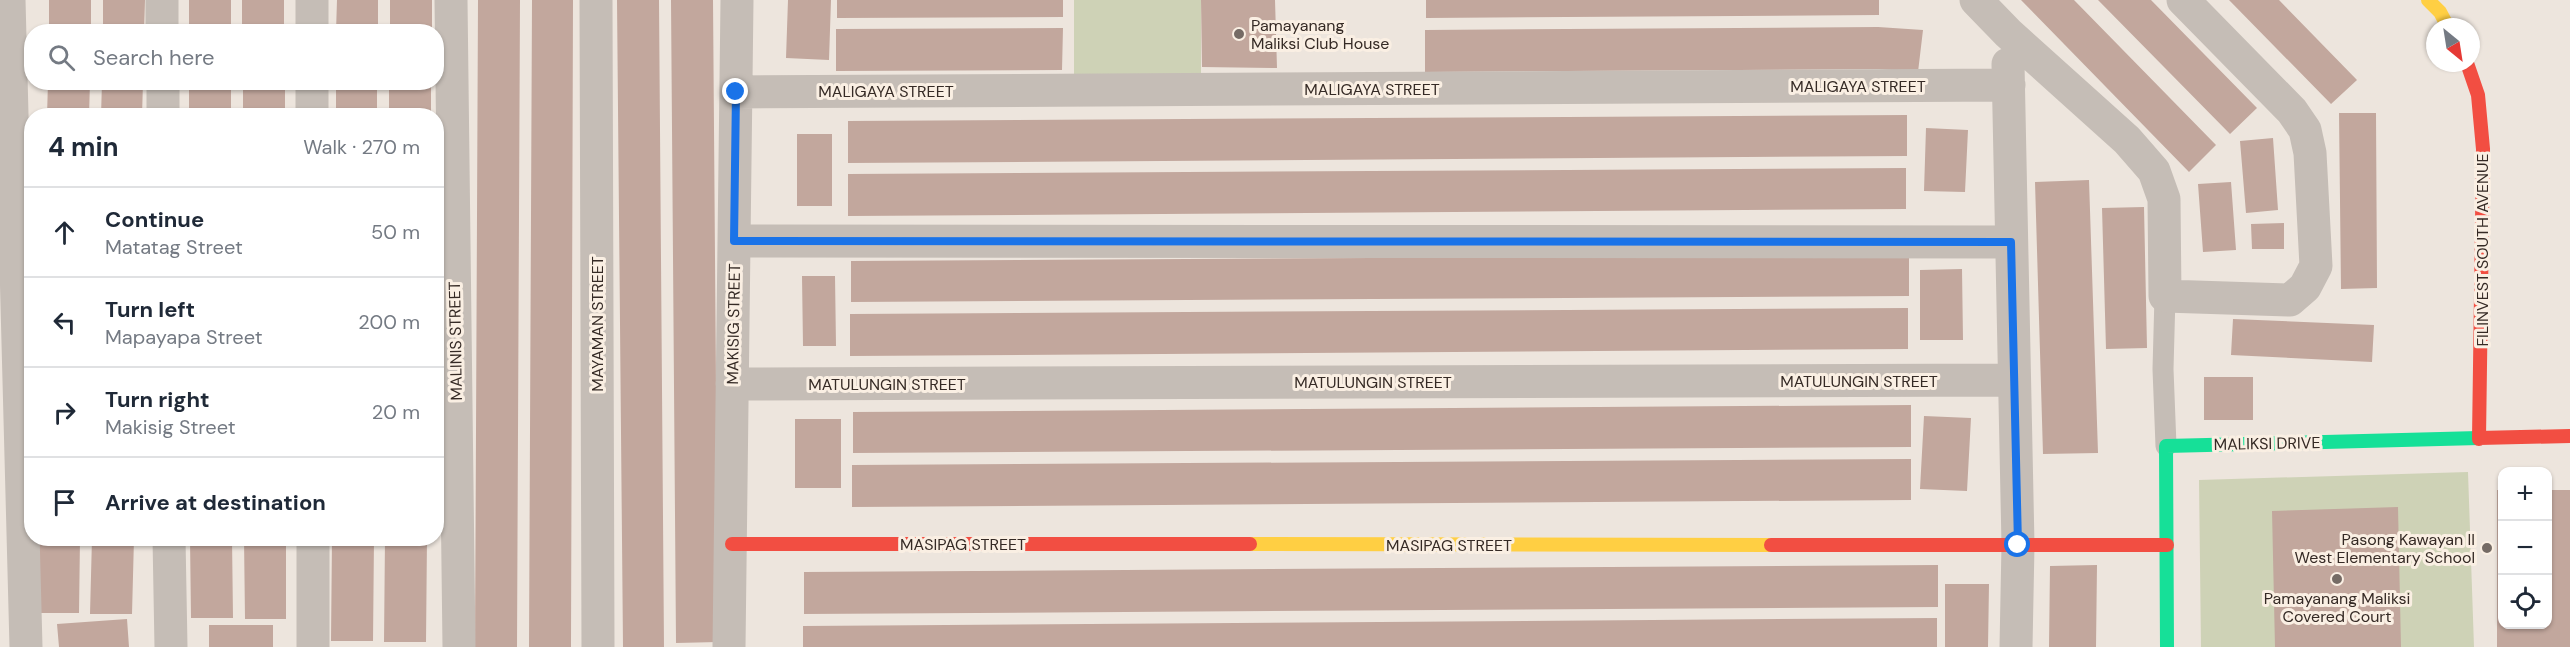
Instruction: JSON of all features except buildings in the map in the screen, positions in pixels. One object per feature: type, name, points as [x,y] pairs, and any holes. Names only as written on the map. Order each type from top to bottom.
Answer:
[{"type":"street","points":[[9,0],[26,647]]},
{"type":"street","points":[[162,0],[162,24]]},
{"type":"street","points":[[312,0],[312,24]]},
{"type":"street","name":"MALINIS STREET","points":[[451,0],[459,647]]},
{"type":"street","name":"MAYAMAN STREET","points":[[596,0],[598,647]]},
{"type":"street","name":"MAKISIG STREET","points":[[729,647],[737,0]]},
{"type":"street","points":[[1976,0],[2008,33],[2127,140],[2154,171],[2164,199],[2165,296],[2290,300],[2305,287],[2316,266],[2310,153],[2304,130],[2292,111],[2182,0]]},
{"type":"street","points":[[2428,0],[2443,18]]},
{"type":"street","points":[[2008,33],[2018,545],[2016,647]]},
{"type":"street","name":"FILINVEST SOUTH AVENUE","points":[[2472,72],[2475,78],[2483,139],[2484,267],[2479,439]]},
{"type":"street","name":"MALIGAYA STREET","points":[[736,92],[2009,85]]},
{"type":"street","points":[[163,90],[163,108]]},
{"type":"street","points":[[312,90],[312,108]]},
{"type":"street","points":[[734,241],[2011,242]]},
{"type":"street","name":"MATULUNGIN STREET","points":[[732,384],[2014,380]]},
{"type":"street","name":"MALIKSI DRIVE","points":[[2166,446],[2570,436]]},
{"type":"street","points":[[2166,446],[2166,647]]},
{"type":"street","name":"MASIPAG STREET","points":[[732,544],[2166,545]]},
{"type":"street","points":[[169,546],[171,647]]},
{"type":"street","points":[[313,546],[313,647]]},
{"type":"lane","points":[[2165,296],[2163,369],[2166,446]]},
{"type":"green space","points":[[1074,0],[1201,0],[1201,81],[1074,82]]},
{"type":"green space","points":[[2468,472],[2474,647],[2201,647],[2199,480]]},
{"type":"traffic: fast","points":[[2167,647],[2166,446],[2479,438]]},
{"type":"traffic: slow","points":[[2428,0],[2443,18]]},
{"type":"traffic: slow","points":[[1250,544],[1771,545]]},
{"type":"traffic: jam","points":[[2470,72],[2478,95],[2483,149],[2479,439]]},
{"type":"traffic: jam","points":[[2479,438],[2570,436]]},
{"type":"traffic: jam","points":[[732,544],[1250,544]]},
{"type":"traffic: jam","points":[[1771,545],[2167,545]]},
{"type":"place","name":"Pamayanang Maliksi Club House","points":[[1239,34]]},
{"type":"place","name":"Pasong Kawayan II West Elementary School","points":[[2487,548]]},
{"type":"place","name":"Pamayanang Maliksi Covered Court","points":[[2337,579]]},
{"type":"route","points":[[736,92],[734,241],[2011,242],[2018,545]]}]
